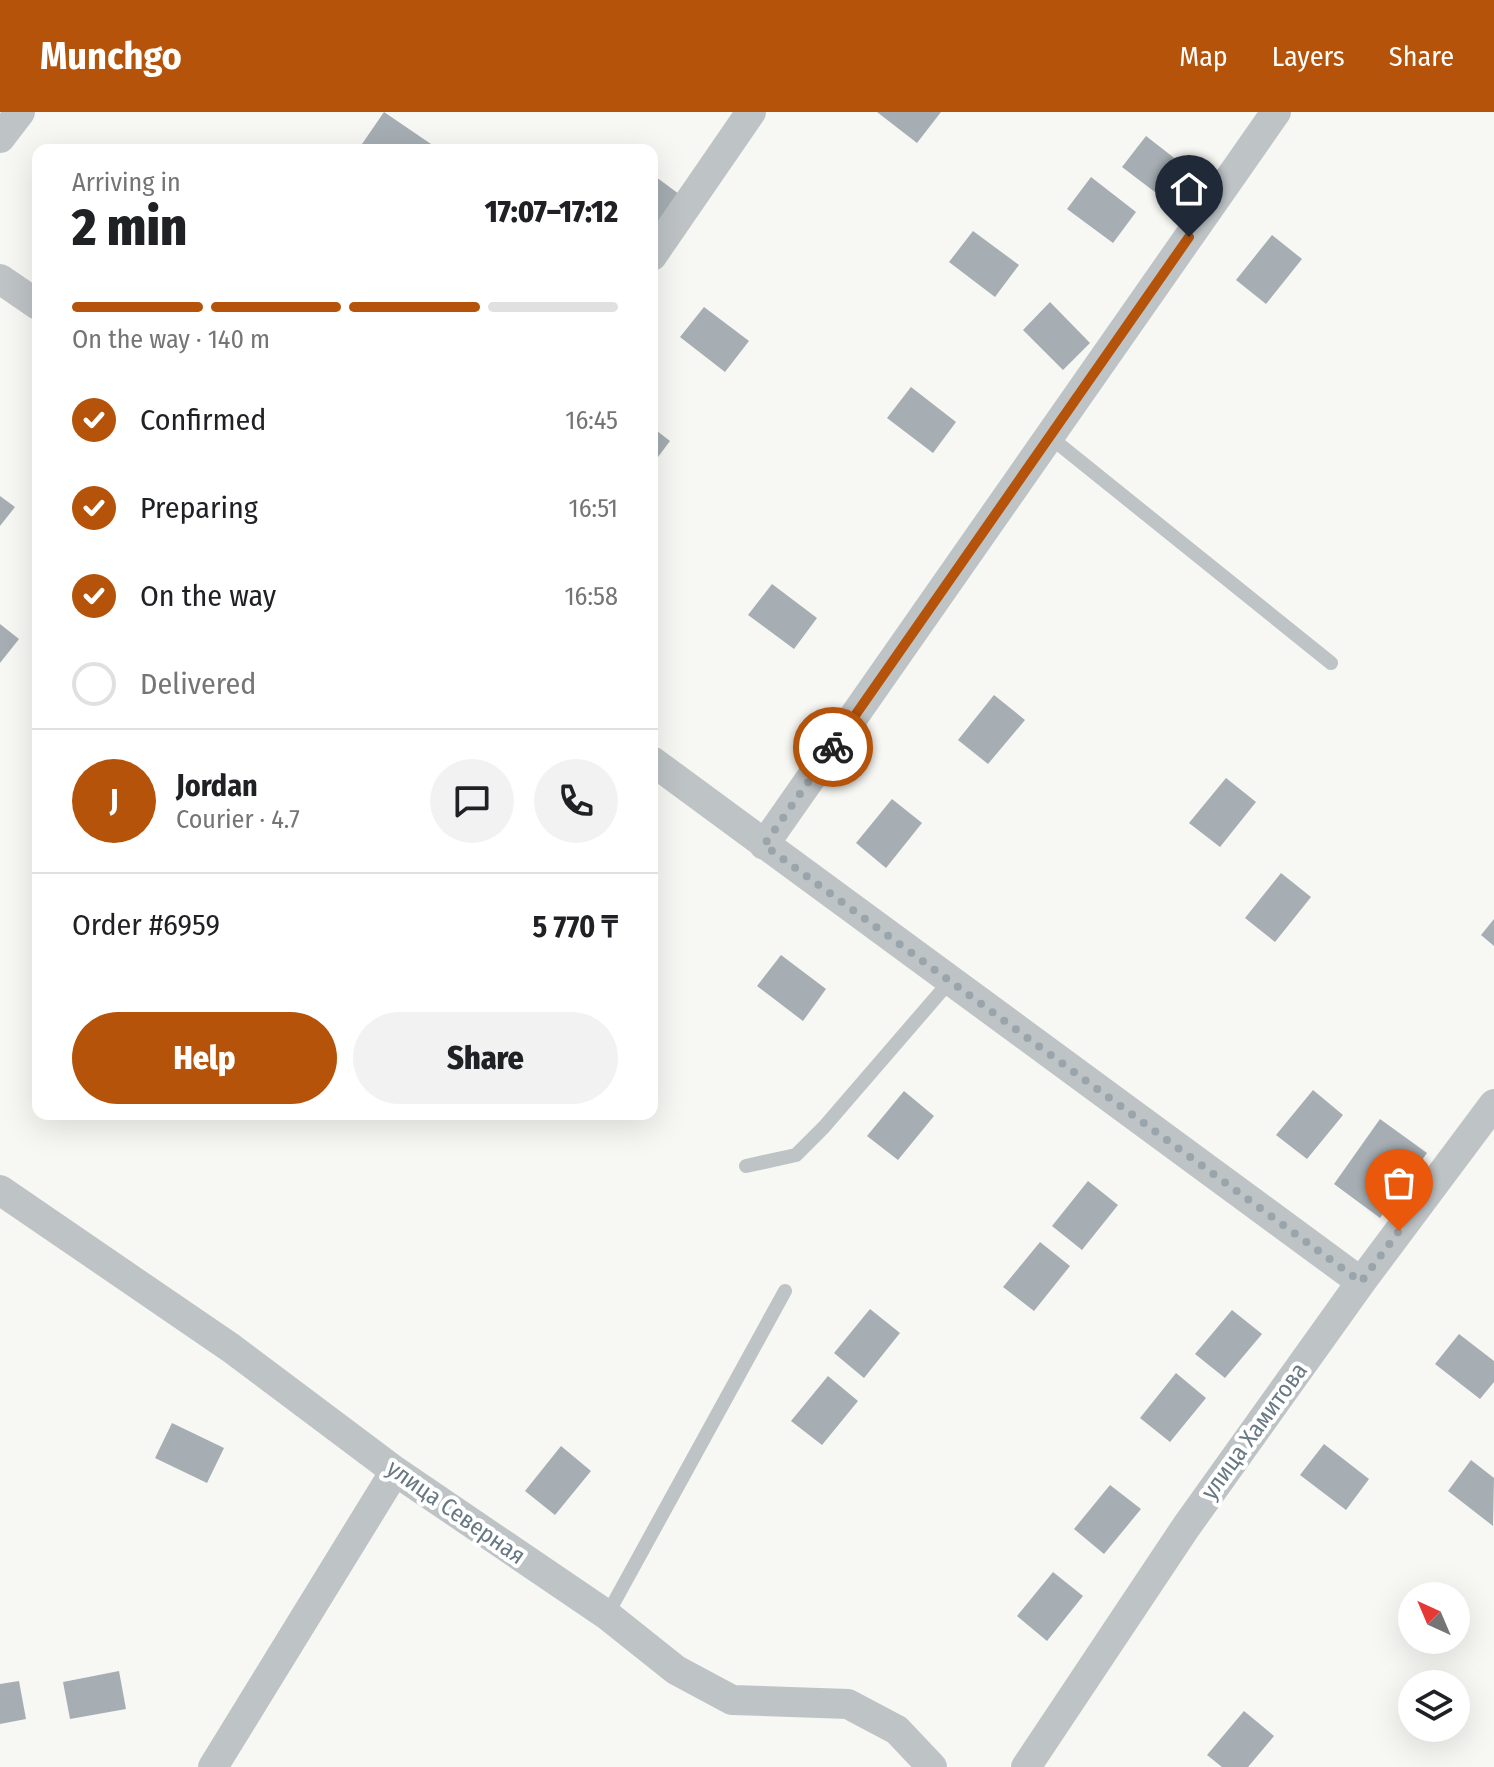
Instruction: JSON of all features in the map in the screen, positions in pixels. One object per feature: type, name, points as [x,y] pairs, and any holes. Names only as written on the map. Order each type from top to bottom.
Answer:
[{"type":"street","points":[[0,138],[20,112]]},
{"type":"street","points":[[658,247],[751,112]]},
{"type":"street","points":[[764,845],[1276,112]]},
{"type":"street","points":[[0,279],[32,301]]},
{"type":"street","points":[[658,766],[1361,1282]]},
{"type":"street","name":"улица Хамитова","points":[[1026,1767],[1186,1527],[1361,1282],[1494,1104]]},
{"type":"street","name":"улица Северная","points":[[0,1190],[231,1348],[395,1471],[607,1615],[676,1670],[732,1700],[848,1704],[897,1730],[932,1767]]},
{"type":"street","points":[[213,1767],[395,1471]]},
{"type":"lane","points":[[1050,437],[1331,663]]},
{"type":"lane","points":[[746,1166],[796,1155],[824,1127],[950,981]]},
{"type":"lane","points":[[607,1615],[785,1291]]},
{"type":"building","points":[[384,112],[431,144],[362,144]]},
{"type":"building","points":[[877,112],[941,112],[917,143]]},
{"type":"building","points":[[1146,136],[1191,171],[1168,202],[1122,167]]},
{"type":"building","points":[[1091,177],[1136,212],[1113,243],[1067,209]]},
{"type":"building","points":[[658,178],[683,197],[658,227]]},
{"type":"building","points":[[973,231],[1019,265],[995,297],[949,262]]},
{"type":"building","points":[[1272,235],[1302,259],[1266,304],[1236,280]]},
{"type":"building","points":[[1050,302],[1090,343],[1063,370],[1023,330]]},
{"type":"building","points":[[704,307],[749,341],[725,372],[680,337]]},
{"type":"building","points":[[911,387],[956,422],[933,453],[887,418]]},
{"type":"building","points":[[658,432],[670,441],[658,457]]},
{"type":"building","points":[[0,496],[15,507],[0,526]]},
{"type":"building","points":[[772,584],[817,618],[794,649],[748,615]]},
{"type":"building","points":[[0,624],[19,639],[0,663]]},
{"type":"building","points":[[994,695],[1025,720],[988,764],[958,740]]},
{"type":"building","points":[[1226,778],[1256,802],[1220,847],[1189,823]]},
{"type":"building","points":[[892,799],[922,823],[886,868],[856,843]]},
{"type":"building","points":[[1281,873],[1311,897],[1275,942],[1245,918]]},
{"type":"building","points":[[1494,919],[1494,946],[1481,935]]},
{"type":"building","points":[[781,955],[826,989],[803,1021],[757,986]]},
{"type":"building","points":[[1313,1090],[1343,1115],[1307,1159],[1276,1135]]},
{"type":"building","points":[[904,1091],[934,1116],[898,1160],[867,1136]]},
{"type":"building","points":[[1380,1119],[1427,1153],[1380,1218],[1334,1184]]},
{"type":"building","points":[[1088,1181],[1118,1205],[1082,1250],[1052,1226]]},
{"type":"building","points":[[1040,1242],[1070,1266],[1034,1311],[1003,1287]]},
{"type":"building","points":[[870,1309],[900,1333],[864,1378],[834,1353]]},
{"type":"building","points":[[1232,1310],[1262,1334],[1225,1378],[1195,1354]]},
{"type":"building","points":[[1459,1334],[1494,1361],[1494,1382],[1480,1399],[1435,1364]]},
{"type":"building","points":[[1176,1373],[1206,1398],[1170,1442],[1140,1418]]},
{"type":"building","points":[[828,1376],[858,1401],[822,1445],[791,1421]]},
{"type":"building","points":[[172,1423],[224,1448],[207,1483],[155,1458]]},
{"type":"building","points":[[1324,1444],[1369,1479],[1346,1510],[1300,1475]]},
{"type":"building","points":[[561,1446],[591,1471],[555,1515],[525,1491]]},
{"type":"building","points":[[1471,1460],[1494,1478],[1493,1526],[1448,1491]]},
{"type":"building","points":[[1110,1485],[1141,1509],[1104,1554],[1074,1529]]},
{"type":"building","points":[[1053,1572],[1083,1596],[1047,1641],[1017,1616]]},
{"type":"building","points":[[119,1671],[126,1709],[70,1719],[63,1682]]},
{"type":"building","points":[[19,1681],[26,1719],[0,1724],[0,1684]]},
{"type":"building","points":[[1244,1711],[1274,1736],[1248,1767],[1222,1767],[1207,1755]]},
{"type":"way so far","points":[[833,747],[764,845],[1361,1282],[1399,1231]]},
{"type":"route","points":[[833,747],[1189,237]]}]
